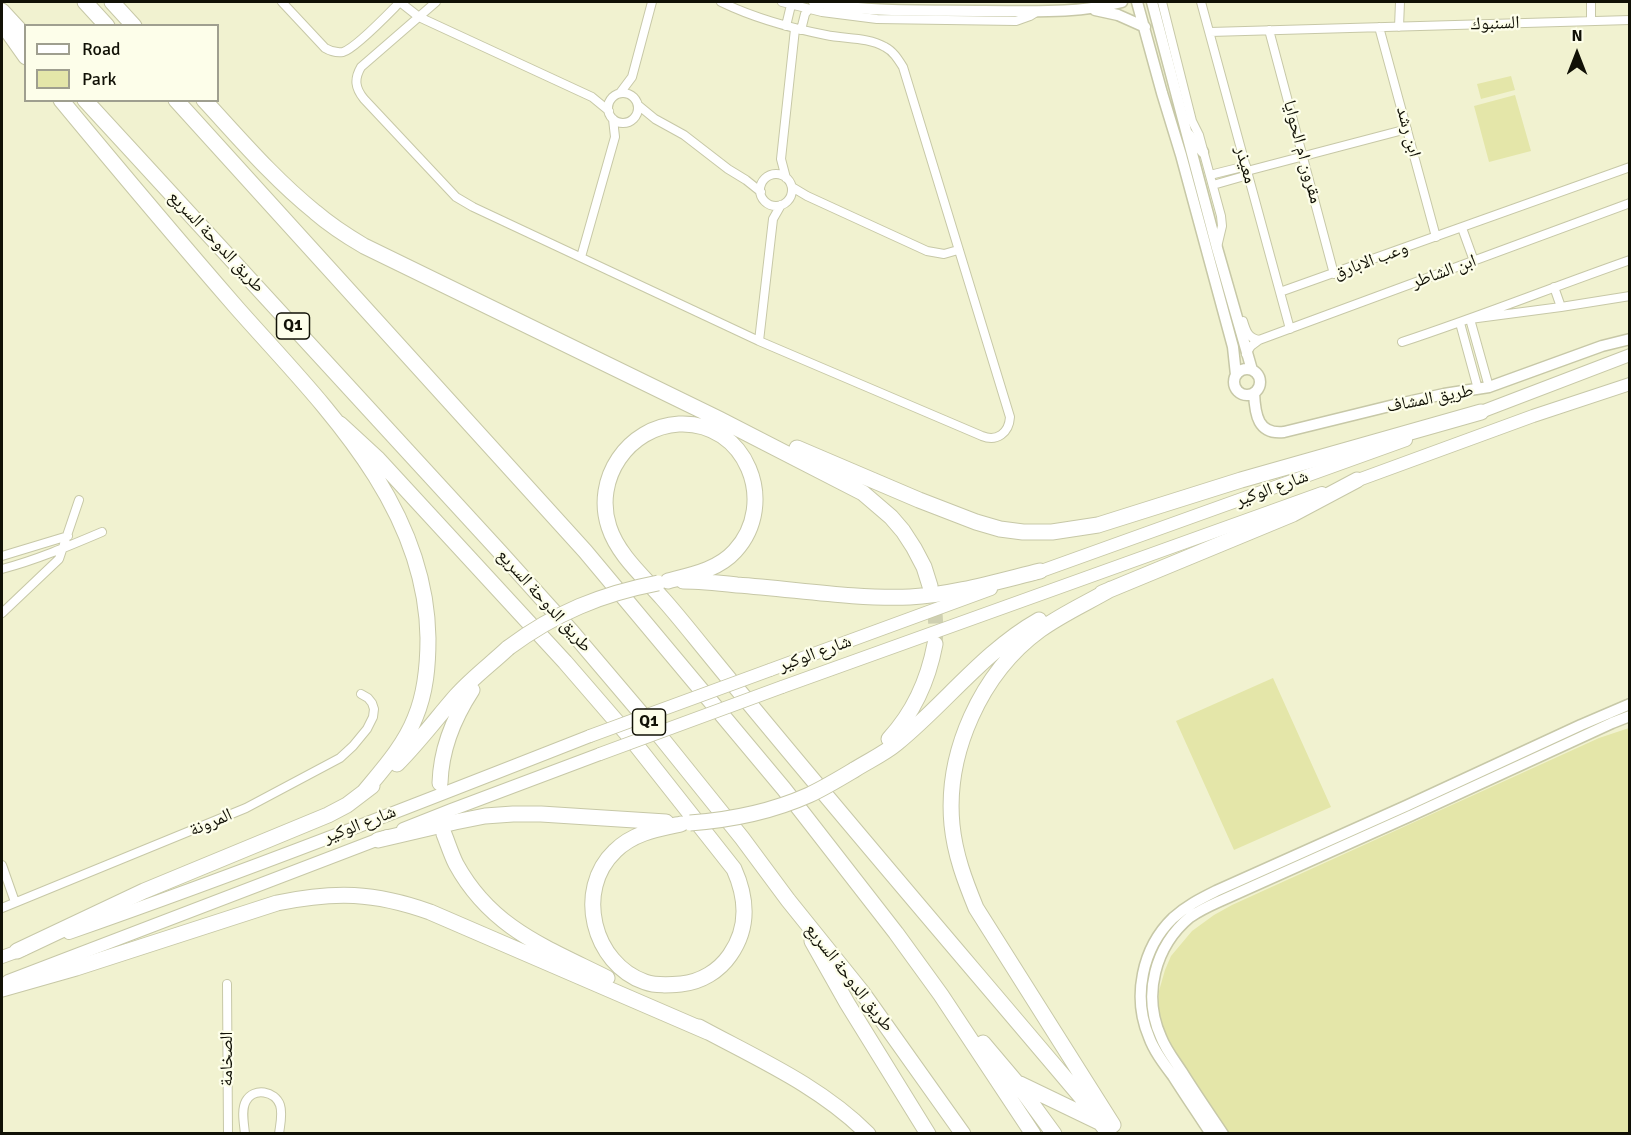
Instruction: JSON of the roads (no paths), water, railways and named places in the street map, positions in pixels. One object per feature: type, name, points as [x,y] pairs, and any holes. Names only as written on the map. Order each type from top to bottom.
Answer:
[{"type":"highway","points":[[86,2],[105,24]]},
{"type":"highway","points":[[112,2],[132,24]]},
{"type":"highway","points":[[2,11],[24,35]]},
{"type":"highway","points":[[2,23],[24,54]]},
{"type":"highway","points":[[63,102],[210,276],[340,424],[378,459],[565,662],[629,736],[734,869],[744,902],[744,916],[741,935],[727,960],[717,970],[700,980],[666,986],[645,982],[626,972],[613,960],[602,944],[592,912],[596,879],[615,851],[632,838],[646,832],[686,824],[739,817],[808,796],[896,744],[1011,639],[1036,622],[1085,598],[1111,590],[1293,514],[1357,480]]},
{"type":"highway","name":"طريق الدوحة السريع","points":[[88,102],[572,632],[664,741],[862,992],[963,1134]]},
{"type":"highway","points":[[178,102],[585,551],[784,789],[941,995],[1033,1134]]},
{"type":"highway","points":[[206,102],[287,188],[339,231],[390,260],[719,419],[863,493],[891,517],[914,548],[924,567],[930,586]]},
{"type":"highway","points":[[719,419],[976,522],[1000,529],[1052,532],[1098,525],[1241,480],[1481,412]]},
{"type":"highway","points":[[340,424],[383,487],[403,527],[416,561],[428,624],[427,676],[417,715],[399,748],[364,792]]},
{"type":"highway","points":[[17,951],[144,891],[328,815],[364,792],[403,758],[463,689],[508,648],[548,621],[595,599],[626,589],[663,582],[708,569],[723,562],[744,538],[755,512],[753,479],[747,463],[734,446],[718,434],[700,427],[679,424],[660,428],[645,434],[622,453],[612,468],[607,483],[605,499],[609,529],[620,548],[667,603],[743,697],[1075,1089],[1105,1128]]},
{"type":"highway","points":[[663,582],[705,582],[871,597],[912,597],[958,590],[1040,571]]},
{"type":"highway","points":[[1111,590],[1040,630],[1024,643],[997,673],[978,703],[960,749],[954,775],[952,825],[955,848],[963,877],[976,908],[1119,1134]]},
{"type":"highway","points":[[860,766],[890,738],[916,704],[929,672],[935,644]]},
{"type":"highway","points":[[440,783],[443,756],[453,723],[462,705],[487,668]]},
{"type":"highway","points":[[378,840],[485,816],[513,814],[686,824]]},
{"type":"highway","points":[[444,834],[455,862],[467,883],[502,921],[543,946],[639,994],[792,1076],[825,1098],[868,1134]]},
{"type":"highway","points":[[2,989],[76,968],[277,903],[344,894],[389,899],[430,912],[708,1032]]},
{"type":"highway","points":[[788,900],[847,1003],[928,1134]]},
{"type":"highway","points":[[941,995],[1016,1082],[1054,1134]]},
{"type":"highway","points":[[1016,1082],[1105,1128]]},
{"type":"main road","name":"شارع الوكير","points":[[2,957],[148,905],[590,736],[1307,476],[1629,355]]},
{"type":"main road","name":"شارع الوكير","points":[[2,983],[600,754],[1533,416],[1629,384]]},
{"type":"street","points":[[282,2],[325,48],[339,52],[352,47],[400,2],[419,17],[591,97],[620,122],[654,119]]},
{"type":"street","points":[[436,2],[361,67],[356,80],[359,93],[456,197],[759,341],[982,436],[993,438],[999,436],[1008,429],[1010,417],[903,67],[898,59],[885,46],[876,43],[794,28],[751,15],[721,2]]},
{"type":"street","points":[[581,257],[615,137],[637,112],[632,77],[652,2]]},
{"type":"street","points":[[958,250],[944,254],[927,251],[792,187],[786,178],[781,159],[794,28],[786,3],[880,10],[1039,11],[1089,9],[1122,2]]},
{"type":"street","points":[[1137,2],[1230,339],[1236,375]]},
{"type":"street","points":[[1152,2],[1246,354],[1252,370],[1259,377],[1259,387],[1254,393],[1242,394],[1237,391],[1233,380],[1240,370],[1252,370]]},
{"type":"street","points":[[1162,2],[1192,121],[1199,135],[1221,216],[1222,226],[1217,248]]},
{"type":"street","name":"معيذر","points":[[1201,2],[1290,329]]},
{"type":"street","points":[[1399,27],[1400,2]]},
{"type":"street","points":[[1591,2],[1592,21]]},
{"type":"street","points":[[794,28],[803,20],[811,5]]},
{"type":"street","points":[[1089,9],[1118,15],[1145,27]]},
{"type":"street","name":"السنبوك","points":[[1210,32],[1629,20]]},
{"type":"street","name":"ابن رشد","points":[[1379,27],[1436,237]]},
{"type":"street","name":"مقرون ام الحوايا","points":[[1269,30],[1334,274]]},
{"type":"street","points":[[615,137],[609,101],[632,77]]},
{"type":"street","points":[[591,97],[628,93],[654,119],[684,135],[761,192],[773,219]]},
{"type":"street","points":[[1210,175],[1247,171],[1407,129]]},
{"type":"street","points":[[1185,131],[1203,152]]},
{"type":"street","points":[[761,192],[767,178],[781,159]]},
{"type":"street","name":"وعب الابارق","points":[[1280,292],[1629,167]]},
{"type":"street","points":[[1213,185],[1247,171]]},
{"type":"street","points":[[746,180],[767,178],[778,174],[786,178]]},
{"type":"street","points":[[790,198],[792,187]]},
{"type":"street","points":[[759,341],[773,219],[781,205],[790,198],[807,196]]},
{"type":"street","points":[[767,203],[781,205]]},
{"type":"street","name":"ابن الشاطر","points":[[1246,354],[1259,340],[1629,203]]},
{"type":"street","points":[[1462,228],[1474,261]]},
{"type":"street","points":[[1402,342],[1460,323],[1629,260]]},
{"type":"street","points":[[1225,278],[1234,290],[1247,332],[1259,340]]},
{"type":"street","points":[[1554,287],[1561,307]]},
{"type":"street","points":[[1470,319],[1629,296]]},
{"type":"street","points":[[1470,319],[1484,388]]},
{"type":"street","points":[[1460,323],[1484,388]]},
{"type":"street","name":"طريق المشاف","points":[[1254,393],[1260,422],[1266,430],[1274,433],[1284,432],[1414,400],[1484,388],[1602,346],[1629,339]]},
{"type":"street","points":[[2,613],[59,559],[79,500]]},
{"type":"street","points":[[2,569],[63,549],[102,532]]},
{"type":"street","points":[[2,556],[68,536]]},
{"type":"street","name":"المرونة","points":[[2,908],[246,808],[340,758],[360,738],[372,717],[374,709],[372,703],[361,694]]},
{"type":"street","points":[[1211,1134],[1155,1051],[1142,1012],[1142,982],[1148,957],[1172,919],[1198,900],[1216,891],[1629,704]]},
{"type":"street","points":[[1222,1134],[1168,1051],[1156,1024],[1152,997],[1154,975],[1162,951],[1180,927],[1191,917],[1211,906],[1629,716]]},
{"type":"street","points":[[2,865],[15,902]]},
{"type":"street","name":"الصخامة","points":[[228,984],[228,1134]]},
{"type":"street","points":[[245,1134],[243,1118],[246,1101],[251,1095],[263,1092],[270,1094],[280,1106],[279,1134]]},
{"type":"tunnel","points":[[930,586],[935,615],[935,644]]}]
